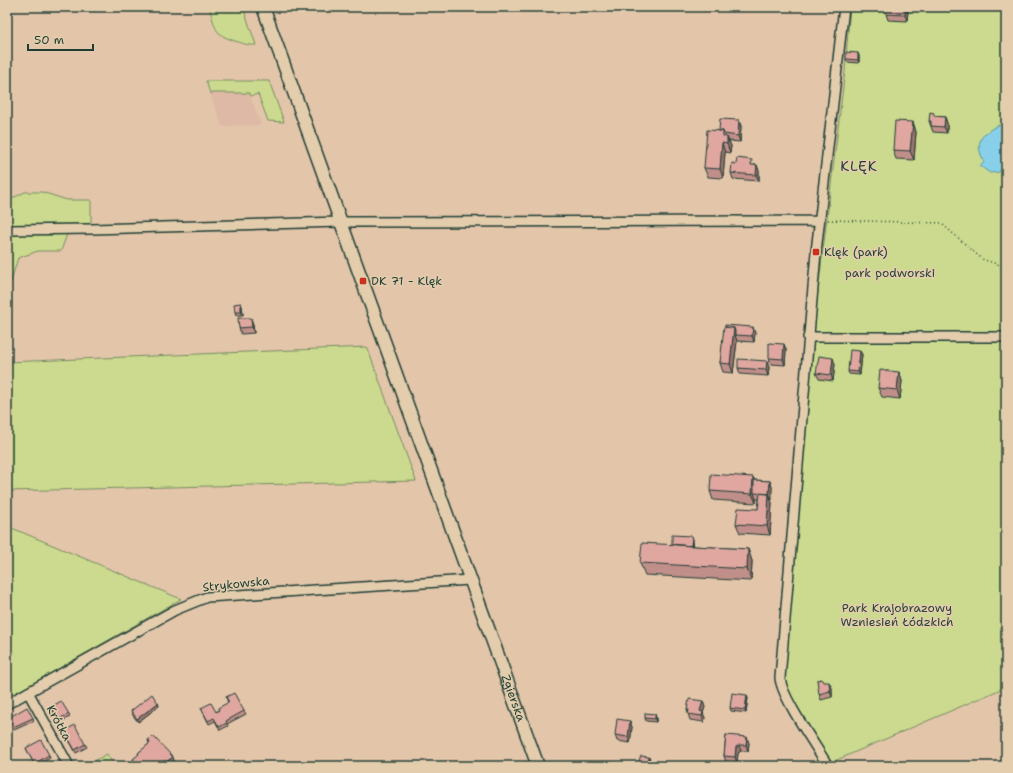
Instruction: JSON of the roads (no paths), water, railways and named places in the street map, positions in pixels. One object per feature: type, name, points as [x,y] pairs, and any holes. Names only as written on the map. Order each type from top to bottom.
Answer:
[{"type":"main road","name":"Zgierska","points":[[263,7],[538,766]]},
{"type":"street","points":[[828,766],[789,701],[780,684],[780,678],[819,221],[844,7]]},
{"type":"street","points":[[7,230],[341,222],[819,221]]},
{"type":"street","points":[[808,337],[1006,337]]},
{"type":"street","name":"Strykowska","points":[[7,704],[175,610],[207,598],[470,580]]},
{"type":"street","name":"Krótka","points":[[28,692],[69,766]]},
{"type":"water","points":[[1006,122],[1006,162],[999,172],[990,173],[980,166],[984,161],[980,153],[980,141],[987,132]]},
{"type":"place","name":"Klęk (park)","points":[[816,252]]},
{"type":"place","name":"DK 71 - Klęk","points":[[363,281]]},
{"type":"district","name":"KLĘK","points":[[859,166]]},
{"type":"park label","name":"park podworski","points":[[890,273]]},
{"type":"park label","name":"Park Krajobrazowy Wzniesień Łódzkich","points":[[897,615]]}]
